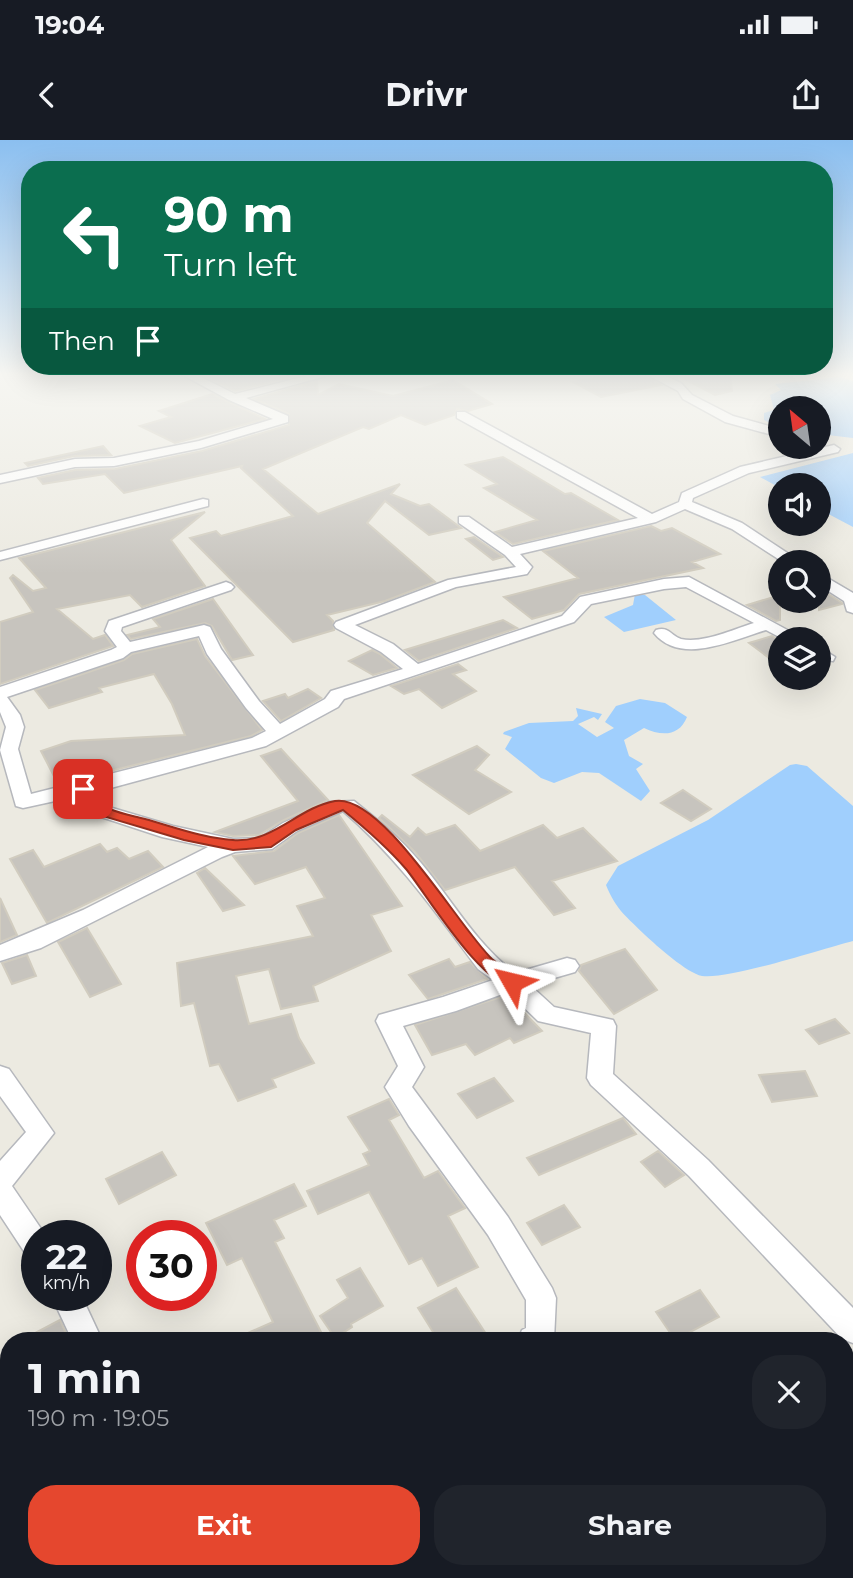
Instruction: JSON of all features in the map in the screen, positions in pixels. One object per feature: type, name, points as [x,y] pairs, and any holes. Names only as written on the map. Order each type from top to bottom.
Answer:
[{"type":"street","points":[[0,479],[75,463],[114,462],[219,440]]},
{"type":"street","points":[[507,440],[651,519]]},
{"type":"street","points":[[685,504],[687,496],[744,470],[852,445]]},
{"type":"street","points":[[0,556],[203,503]]},
{"type":"street","points":[[510,552],[651,519],[685,504],[737,526],[775,550]]},
{"type":"street","points":[[415,671],[387,648],[342,625],[386,606],[453,583],[522,571],[524,567],[510,552],[464,520]]},
{"type":"street","points":[[0,700],[11,715],[15,727],[9,748],[23,802],[222,753],[279,733],[332,703],[337,695],[568,619],[586,600],[664,584],[689,582],[774,627]]},
{"type":"street","points":[[831,586],[851,599],[853,608]]},
{"type":"street","points":[[126,648],[113,631],[115,624],[226,587]]},
{"type":"street","points":[[662,633],[677,644],[703,643],[768,624]]},
{"type":"street","points":[[0,693],[47,680],[117,654],[126,648],[204,630],[209,636],[211,647],[231,672],[245,697],[259,715],[279,733]]},
{"type":"street","points":[[83,789],[102,811],[179,834],[233,845],[265,844],[290,827],[336,806],[347,805],[380,832],[412,866],[486,963],[512,982],[547,1015],[604,1026],[600,1078],[652,1122],[724,1192],[853,1329]]},
{"type":"street","points":[[0,953],[33,942],[233,845]]},
{"type":"street","points":[[541,1332],[541,1298],[498,1226],[418,1119],[398,1087],[411,1067],[388,1021],[448,1005],[567,966]]},
{"type":"street","points":[[0,1076],[41,1133],[0,1180]]},
{"type":"street","points":[[0,1192],[21,1223]]},
{"type":"street","points":[[73,1311],[83,1332]]},
{"type":"water","points":[[853,453],[853,527],[831,515],[831,473],[776,473]]},
{"type":"water","points":[[635,594],[645,595],[676,620],[624,632],[604,617],[633,605]]},
{"type":"water","points":[[640,699],[665,703],[687,717],[684,724],[669,733],[644,728],[624,740],[629,756],[643,764],[636,769],[650,791],[641,801],[599,773],[582,772],[554,783],[541,778],[505,749],[512,737],[503,734],[504,732],[529,723],[573,721],[578,716],[576,708],[602,714],[598,720],[594,717],[578,724],[597,737],[614,728],[605,722],[616,706]]},
{"type":"water","points":[[790,765],[807,766],[853,806],[853,941],[732,973],[715,976],[696,974],[664,952],[627,918],[606,885],[618,866],[708,820]]},
{"type":"building","points":[[238,440],[332,440],[263,469],[318,514],[400,484],[391,494],[420,506],[429,504],[461,528],[429,535],[385,501],[367,523],[435,582],[385,601],[327,615],[333,621],[334,630],[293,642],[190,538],[216,531],[221,536],[293,516],[241,468],[242,466],[124,493],[105,474],[43,484],[38,478],[75,470],[115,469],[202,451]]},
{"type":"building","points":[[103,446],[111,455],[74,456],[28,466],[25,463]]},
{"type":"building","points":[[503,457],[565,494],[571,493],[618,520],[513,544],[495,532],[537,520],[484,488],[497,484],[466,465]]},
{"type":"building","points":[[205,512],[171,540],[205,586],[142,607],[130,595],[57,609],[93,639],[105,635],[113,646],[0,684],[0,622],[33,612],[10,578],[13,575],[33,591],[46,588],[19,558]]},
{"type":"building","points":[[651,526],[661,531],[672,528],[720,554],[692,562],[703,568],[579,594],[564,610],[532,619],[504,597],[578,578],[543,551]]},
{"type":"building","points":[[474,537],[503,557],[493,560],[466,539]]},
{"type":"building","points":[[831,596],[842,603],[831,607]]},
{"type":"building","points":[[213,599],[253,655],[232,660],[212,626],[205,623],[131,639],[127,635],[160,627],[153,619]]},
{"type":"building","points":[[768,599],[768,613],[780,613],[780,620],[776,621],[747,605]]},
{"type":"building","points":[[503,620],[517,628],[419,661],[405,650]]},
{"type":"building","points":[[768,637],[768,657],[749,643]]},
{"type":"building","points":[[197,639],[205,656],[262,730],[251,736],[58,784],[41,751],[71,741],[185,735],[172,704],[154,674],[99,688],[102,692],[49,708],[35,690],[124,660],[132,654]]},
{"type":"building","points":[[372,650],[397,668],[373,675],[349,661]]},
{"type":"building","points":[[458,664],[466,670],[453,674],[476,691],[442,708],[419,689],[404,694],[391,686]]},
{"type":"building","points":[[308,689],[321,698],[281,721],[263,701],[285,694],[288,698]]},
{"type":"building","points":[[477,746],[489,755],[475,770],[511,792],[469,814],[413,775]]},
{"type":"building","points":[[281,749],[328,800],[259,835],[233,836],[215,832],[298,801],[261,756]]},
{"type":"building","points":[[683,790],[711,809],[691,821],[661,803]]},
{"type":"building","points":[[339,815],[402,906],[371,915],[391,951],[313,986],[318,1001],[281,1009],[269,969],[236,976],[249,1024],[291,1014],[299,1038],[314,1063],[272,1079],[276,1087],[238,1101],[219,1064],[210,1066],[194,1003],[181,1006],[177,963],[313,936],[297,906],[325,898],[306,867],[255,884],[233,856],[274,851],[298,833]]},
{"type":"building","points":[[382,815],[410,837],[418,828],[426,835],[455,825],[480,851],[543,825],[557,838],[583,828],[617,861],[552,881],[575,908],[554,915],[515,867],[445,890],[415,852],[379,818]]},
{"type":"building","points":[[100,844],[107,852],[117,848],[129,859],[148,851],[163,867],[47,923],[10,859],[33,850],[44,867]]},
{"type":"building","points":[[205,868],[244,905],[223,911],[197,873]]},
{"type":"building","points":[[0,898],[17,935],[0,942]]},
{"type":"building","points":[[87,928],[121,984],[90,997],[58,942]]},
{"type":"building","points":[[625,949],[657,990],[614,1014],[579,971],[581,965]]},
{"type":"building","points":[[27,955],[36,976],[12,984],[2,963]]},
{"type":"building","points":[[449,959],[455,967],[470,962],[487,979],[428,999],[409,975]]},
{"type":"building","points":[[507,995],[542,1031],[514,1043],[510,1038],[475,1055],[466,1044],[432,1055],[415,1025]]},
{"type":"building","points":[[835,1019],[849,1033],[819,1044],[806,1030]]},
{"type":"building","points":[[805,1071],[817,1096],[772,1102],[759,1075]]},
{"type":"building","points":[[494,1078],[513,1101],[477,1118],[458,1094]]},
{"type":"building","points":[[389,1099],[399,1115],[389,1120],[424,1178],[438,1171],[465,1208],[448,1216],[478,1267],[438,1286],[422,1258],[409,1264],[369,1192],[318,1214],[307,1191],[369,1165],[363,1154],[370,1151],[348,1117]]},
{"type":"building","points":[[623,1118],[636,1134],[539,1175],[527,1158]]},
{"type":"building","points":[[658,1151],[684,1175],[665,1187],[641,1162]]},
{"type":"building","points":[[162,1152],[176,1175],[119,1204],[106,1179]]},
{"type":"building","points":[[294,1184],[306,1206],[274,1220],[284,1238],[275,1242],[321,1332],[250,1332],[273,1322],[242,1258],[227,1265],[217,1245],[217,1220],[213,1220]]},
{"type":"building","points":[[564,1205],[580,1227],[542,1245],[527,1223]]},
{"type":"building","points":[[360,1268],[383,1306],[351,1324],[352,1327],[344,1332],[331,1332],[320,1316],[348,1298],[337,1280]]},
{"type":"building","points":[[456,1288],[485,1332],[433,1332],[418,1308]]},
{"type":"building","points":[[700,1290],[719,1317],[690,1332],[670,1332],[656,1312]]},
{"type":"building","points":[[60,1320],[65,1332],[37,1332]]},
{"type":"route","points":[[83,789],[102,811],[169,832],[233,845],[265,844],[290,827],[336,806],[347,805],[380,832],[412,866],[486,963],[512,982]]}]
